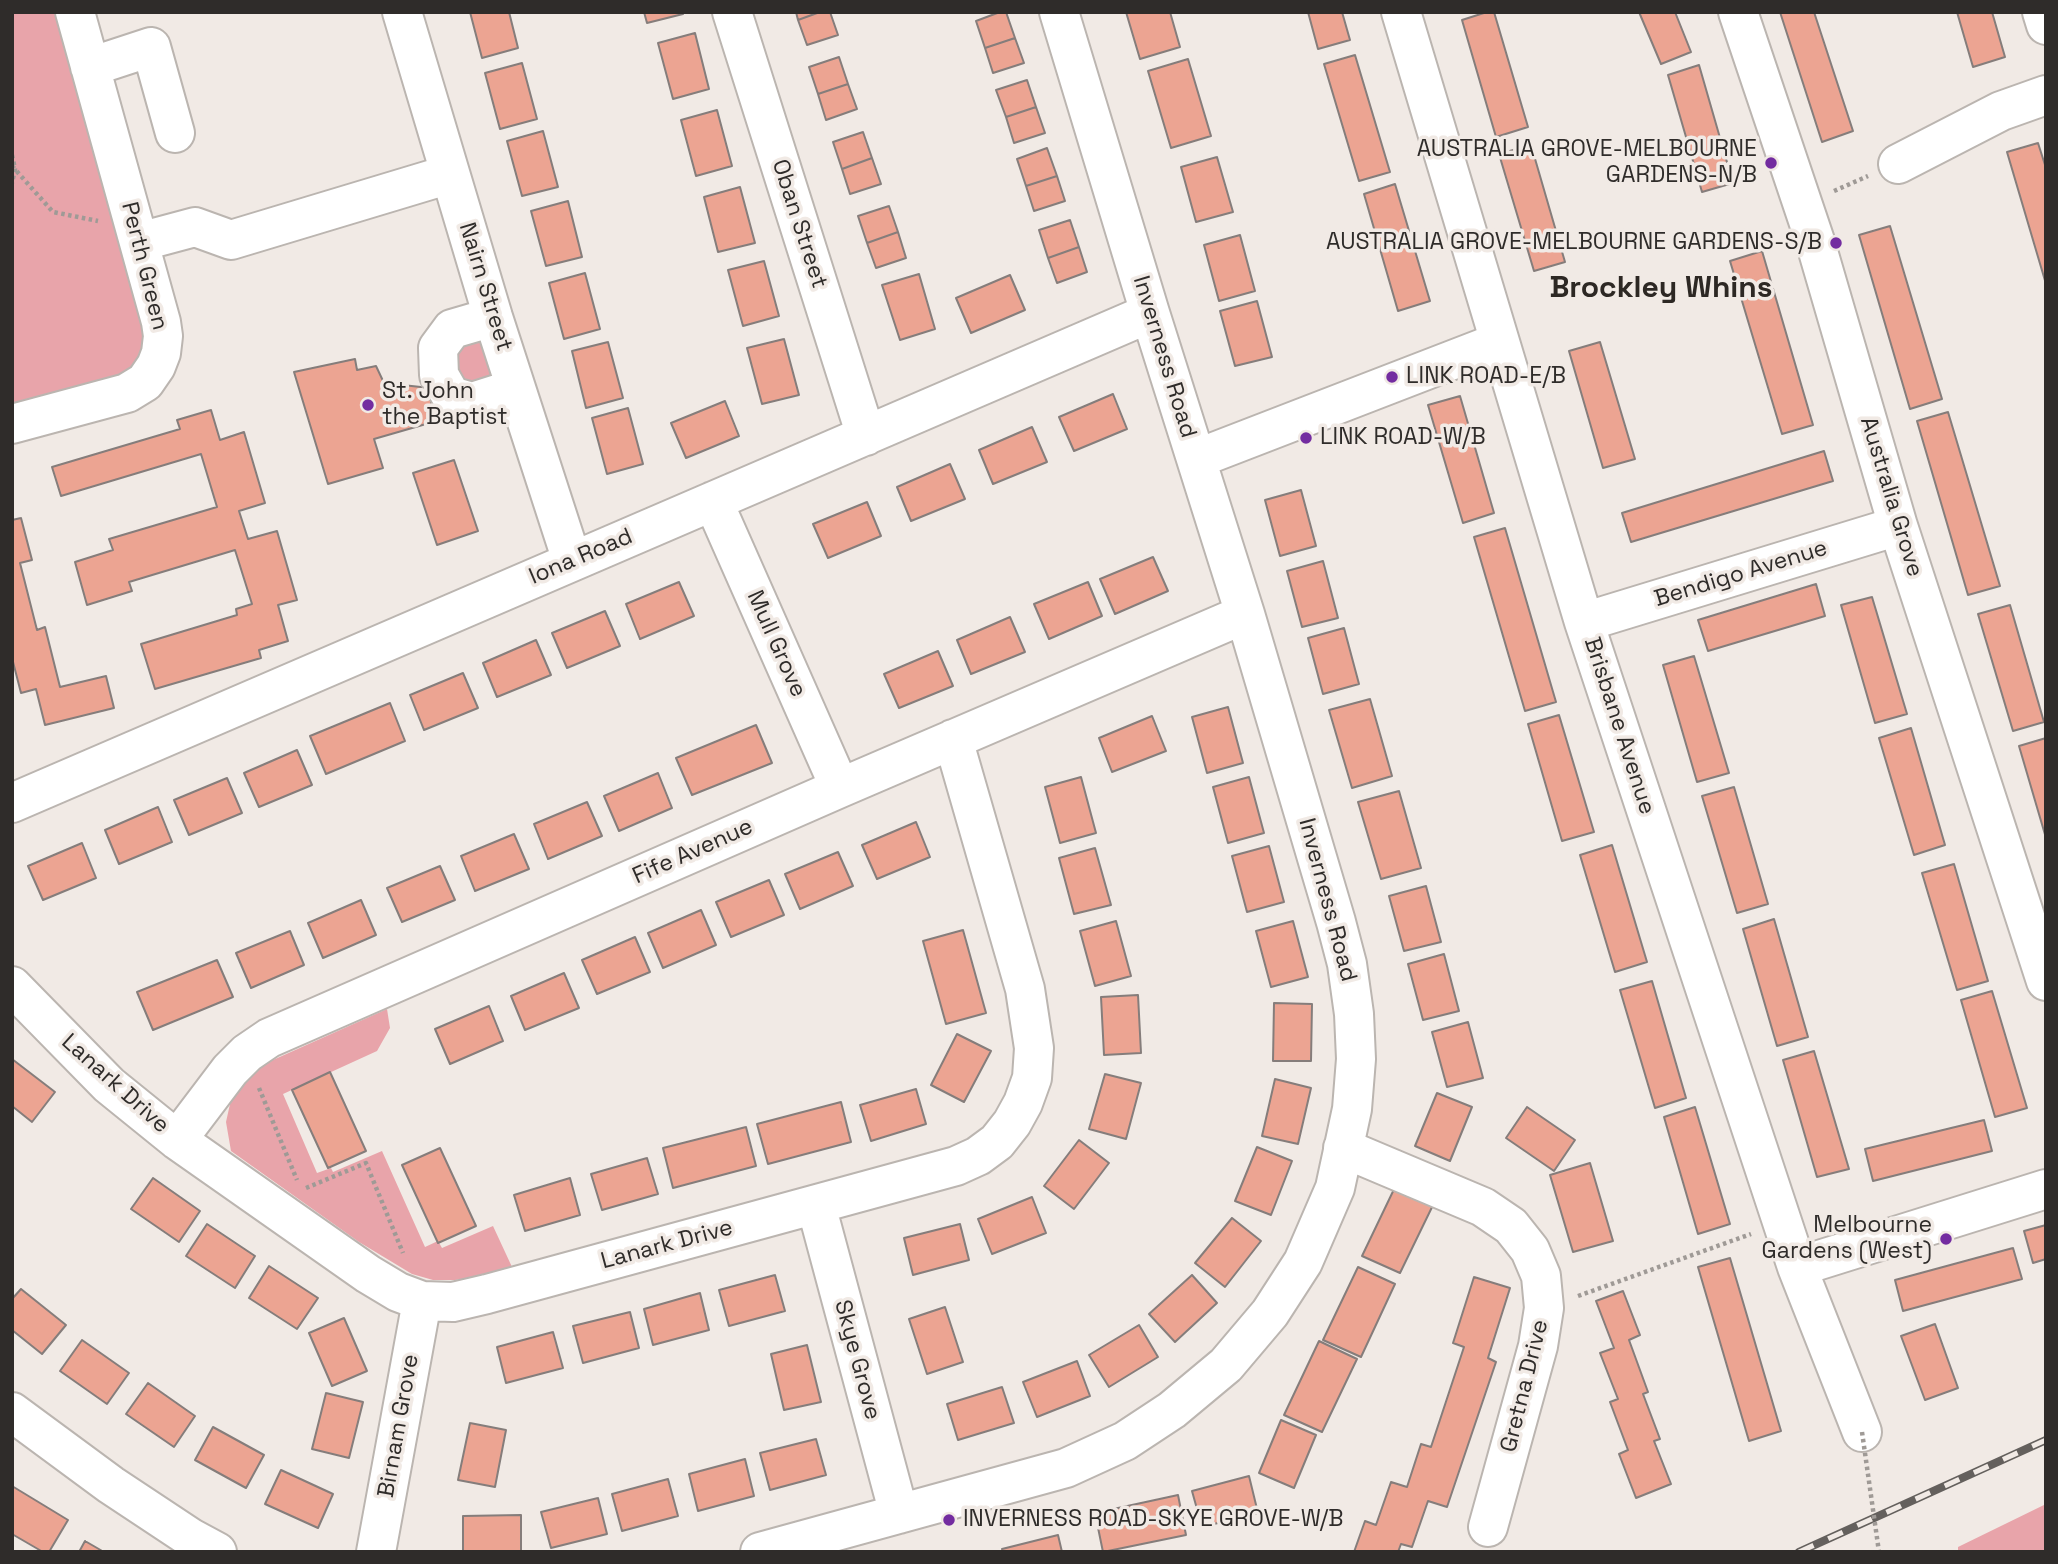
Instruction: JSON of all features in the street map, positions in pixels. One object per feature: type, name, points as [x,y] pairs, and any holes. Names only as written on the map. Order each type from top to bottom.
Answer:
[{"type":"street","name":"Perth Green","points":[[12,424],[127,393],[145,382],[156,366],[163,336],[75,12]]},
{"type":"street","name":"Nairn Street","points":[[402,12],[494,317],[572,561]]},
{"type":"street","name":"Oban Street","points":[[732,12],[866,436]]},
{"type":"street","name":"Inverness Road","points":[[760,1552],[1066,1468],[1125,1441],[1183,1401],[1226,1365],[1270,1313],[1303,1262],[1335,1188],[1352,1109],[1356,1059],[1354,1014],[1347,964],[1245,614],[1059,12]]},
{"type":"street","name":"Brisbane Avenue","points":[[1401,12],[1584,622],[1797,1267],[1861,1432]]},
{"type":"street","name":"Australia Grove","points":[[1738,12],[1819,254],[1898,526],[2046,981]]},
{"type":"street","points":[[2042,12],[2046,25]]},
{"type":"street","points":[[90,67],[151,47],[175,133]]},
{"type":"street","points":[[1898,164],[2001,111],[2046,95]]},
{"type":"street","points":[[137,236],[195,227],[231,240],[450,174]]},
{"type":"street","name":"Iona Road","points":[[12,803],[1150,313]]},
{"type":"street","points":[[494,317],[452,329],[438,348],[439,374],[451,396],[472,402],[516,388]]},
{"type":"street","points":[[1196,458],[1499,341]]},
{"type":"street","name":"Mull Grove","points":[[713,500],[840,788]]},
{"type":"street","name":"Bendigo Avenue","points":[[1584,622],[1898,526]]},
{"type":"street","name":"Fife Avenue","points":[[177,1140],[230,1070],[247,1053],[269,1038],[1245,614]]},
{"type":"street","name":"Lanark Drive","points":[[12,986],[109,1085],[177,1140],[368,1274],[398,1292],[422,1301],[453,1302],[487,1294],[956,1166],[978,1156],[997,1142],[1023,1103],[1032,1078],[1034,1048],[1025,989],[953,739]]},
{"type":"street","name":"Gretna Drive","points":[[1343,1148],[1483,1207],[1511,1226],[1530,1250],[1541,1276],[1544,1308],[1538,1346],[1488,1527]]},
{"type":"street","points":[[1797,1267],[2046,1189]]},
{"type":"street","name":"Skye Grove","points":[[816,1205],[899,1514]]},
{"type":"street","name":"Birnam Grove","points":[[376,1552],[422,1301]]},
{"type":"street","points":[[12,1412],[111,1485],[217,1552]]},
{"type":"path","points":[[12,155],[12,183]]},
{"type":"path","points":[[1802,204],[1898,164]]},
{"type":"path","points":[[14,167],[53,212],[137,236]]},
{"type":"path","points":[[258,1087],[302,1190],[366,1163],[407,1262]]},
{"type":"path","points":[[1544,1308],[1782,1223]]},
{"type":"path","points":[[1861,1432],[1879,1552]]},
{"type":"shaded area","points":[[12,12],[62,12],[153,335],[140,372],[12,410]]},
{"type":"shaded area","points":[[479,337],[492,376],[480,381],[468,380],[459,376],[454,355],[464,344]]},
{"type":"shaded area","points":[[387,1009],[390,1028],[377,1051],[283,1094],[317,1173],[331,1168],[333,1172],[382,1151],[425,1247],[438,1241],[442,1248],[493,1226],[512,1267],[482,1277],[455,1280],[433,1280],[412,1274],[359,1242],[231,1151],[226,1122],[230,1104],[256,1070]]},
{"type":"shaded area","points":[[2046,1504],[2046,1552],[1958,1552],[1958,1547]]},
{"type":"building","points":[[470,12],[509,12],[518,48],[482,58]]},
{"type":"building","points":[[644,12],[683,12],[683,14],[647,23]]},
{"type":"building","points":[[796,12],[820,12],[798,20]]},
{"type":"building","points":[[820,12],[830,12],[838,35],[807,45],[798,20]]},
{"type":"building","points":[[1006,12],[1015,38],[985,48],[976,21]]},
{"type":"building","points":[[1126,12],[1170,12],[1180,47],[1140,59]]},
{"type":"building","points":[[1308,12],[1342,12],[1350,40],[1318,49]]},
{"type":"building","points":[[1494,12],[1528,127],[1496,137],[1462,20]]},
{"type":"building","points":[[1639,12],[1675,12],[1691,52],[1661,64]]},
{"type":"building","points":[[1780,12],[1814,12],[1853,131],[1822,142]]},
{"type":"building","points":[[1957,12],[1992,12],[2005,57],[1973,67]]},
{"type":"building","points":[[695,33],[709,89],[673,99],[658,43]]},
{"type":"building","points":[[1015,38],[1024,63],[993,73],[985,48]]},
{"type":"building","points":[[1355,55],[1390,172],[1359,181],[1324,64]]},
{"type":"building","points":[[839,57],[848,84],[818,94],[809,67]]},
{"type":"building","points":[[1188,59],[1211,136],[1171,148],[1148,71]]},
{"type":"building","points":[[522,63],[537,119],[500,129],[485,73]]},
{"type":"building","points":[[1699,65],[1733,183],[1702,192],[1668,75]]},
{"type":"building","points":[[1027,80],[1036,107],[1006,117],[996,90]]},
{"type":"building","points":[[848,84],[857,109],[826,120],[818,94]]},
{"type":"building","points":[[1036,107],[1045,133],[1014,143],[1006,117]]},
{"type":"building","points":[[717,110],[732,166],[696,176],[681,120]]},
{"type":"building","points":[[543,131],[558,187],[522,196],[507,141]]},
{"type":"building","points":[[863,132],[872,158],[842,169],[833,142]]},
{"type":"building","points":[[2038,143],[2046,168],[2046,284],[2007,152]]},
{"type":"building","points":[[1531,145],[1565,262],[1534,271],[1499,154]]},
{"type":"building","points":[[1047,148],[1057,176],[1026,186],[1017,159]]},
{"type":"building","points":[[1217,157],[1233,212],[1196,222],[1181,167]]},
{"type":"building","points":[[872,158],[881,184],[850,194],[842,169]]},
{"type":"building","points":[[1057,176],[1065,201],[1034,211],[1026,186]]},
{"type":"building","points":[[1395,184],[1430,301],[1398,311],[1364,194]]},
{"type":"building","points":[[740,187],[755,243],[718,252],[704,197]]},
{"type":"building","points":[[568,201],[582,257],[546,266],[531,211]]},
{"type":"building","points":[[889,206],[898,232],[867,243],[858,216]]},
{"type":"building","points":[[1070,220],[1079,247],[1048,258],[1039,230]]},
{"type":"building","points":[[1890,226],[1942,399],[1910,409],[1859,235]]},
{"type":"building","points":[[898,232],[906,258],[876,268],[867,243]]},
{"type":"building","points":[[1240,235],[1255,291],[1219,301],[1204,245]]},
{"type":"building","points":[[1079,247],[1087,272],[1057,283],[1048,258]]},
{"type":"building","points":[[1762,251],[1813,425],[1782,434],[1730,261]]},
{"type":"building","points":[[764,261],[779,316],[743,326],[728,270]]},
{"type":"building","points":[[585,273],[600,329],[564,339],[549,283]]},
{"type":"building","points":[[919,274],[935,329],[900,340],[882,285]]},
{"type":"building","points":[[1010,275],[1025,310],[971,333],[956,298]]},
{"type":"building","points":[[1257,301],[1272,357],[1235,366],[1220,311]]},
{"type":"building","points":[[784,339],[799,395],[762,404],[747,348]]},
{"type":"building","points":[[608,342],[623,398],[586,408],[572,351]]},
{"type":"building","points":[[1600,342],[1635,459],[1603,468],[1569,351]]},
{"type":"building","name":"St. John the Baptist","points":[[355,359],[357,370],[376,366],[384,383],[430,388],[433,422],[374,439],[383,468],[328,484],[294,372]]},
{"type":"building","points":[[1113,394],[1127,429],[1074,451],[1059,417]]},
{"type":"building","points":[[1460,396],[1494,513],[1463,523],[1428,405]]},
{"type":"building","points":[[725,401],[739,436],[686,458],[671,423]]},
{"type":"building","points":[[628,408],[643,464],[607,474],[592,418]]},
{"type":"building","points":[[211,410],[220,440],[244,432],[265,503],[239,511],[248,539],[277,531],[297,600],[278,605],[288,641],[259,650],[261,658],[155,689],[141,644],[237,615],[236,609],[252,604],[235,550],[129,582],[132,591],[87,605],[75,562],[113,550],[109,539],[217,507],[201,454],[61,496],[52,467],[180,429],[177,420]]},
{"type":"building","points":[[1948,412],[2000,586],[1968,595],[1917,421]]},
{"type":"building","points":[[1032,427],[1047,462],[993,484],[979,450]]},
{"type":"building","points":[[1824,451],[1833,481],[1631,542],[1622,513]]},
{"type":"building","points":[[454,460],[478,531],[437,545],[413,473]]},
{"type":"building","points":[[950,464],[965,499],[911,521],[897,487]]},
{"type":"building","points":[[1301,490],[1316,546],[1280,556],[1265,500]]},
{"type":"building","points":[[867,502],[881,536],[828,558],[813,524]]},
{"type":"building","points":[[21,518],[32,560],[20,563],[37,630],[45,627],[60,687],[106,676],[114,708],[45,725],[36,689],[21,693],[12,658],[12,520]]},
{"type":"building","points":[[1505,528],[1556,702],[1525,711],[1474,537]]},
{"type":"building","points":[[1153,557],[1168,591],[1115,614],[1100,579]]},
{"type":"building","points":[[1323,561],[1338,618],[1302,627],[1287,571]]},
{"type":"building","points":[[679,582],[694,616],[640,639],[626,604]]},
{"type":"building","points":[[1088,582],[1102,616],[1049,639],[1034,604]]},
{"type":"building","points":[[1816,584],[1825,616],[1708,651],[1698,620]]},
{"type":"building","points":[[1872,597],[1907,714],[1875,723],[1841,605]]},
{"type":"building","points":[[2010,605],[2044,722],[2013,731],[1978,614]]},
{"type":"building","points":[[605,611],[620,646],[567,668],[552,633]]},
{"type":"building","points":[[1010,617],[1025,652],[971,674],[957,640]]},
{"type":"building","points":[[1344,628],[1359,684],[1323,694],[1308,638]]},
{"type":"building","points":[[536,640],[551,675],[497,697],[483,663]]},
{"type":"building","points":[[938,651],[953,686],[899,708],[884,674]]},
{"type":"building","points":[[1694,656],[1729,773],[1697,782],[1663,665]]},
{"type":"building","points":[[463,673],[478,708],[424,730],[410,695]]},
{"type":"building","points":[[1370,699],[1392,776],[1352,788],[1329,710]]},
{"type":"building","points":[[390,703],[405,741],[326,774],[310,736]]},
{"type":"building","points":[[1228,707],[1243,763],[1207,773],[1192,717]]},
{"type":"building","points":[[1559,715],[1594,832],[1562,841],[1528,724]]},
{"type":"building","points":[[1152,716],[1166,751],[1112,772],[1099,738]]},
{"type":"building","points":[[756,725],[772,763],[692,795],[676,758]]},
{"type":"building","points":[[1911,728],[1945,845],[1914,855],[1879,738]]},
{"type":"building","points":[[2046,738],[2046,838],[2019,746]]},
{"type":"building","points":[[297,750],[312,785],[259,807],[244,773]]},
{"type":"building","points":[[658,773],[672,808],[619,831],[604,796]]},
{"type":"building","points":[[1081,777],[1096,833],[1060,843],[1045,787]]},
{"type":"building","points":[[1249,777],[1264,833],[1228,843],[1213,787]]},
{"type":"building","points":[[227,778],[242,813],[189,835],[174,800]]},
{"type":"building","points":[[1734,787],[1768,904],[1737,913],[1702,796]]},
{"type":"building","points":[[1399,791],[1421,868],[1381,879],[1358,802]]},
{"type":"building","points":[[587,802],[602,836],[548,859],[534,824]]},
{"type":"building","points":[[158,807],[172,842],[119,864],[105,830]]},
{"type":"building","points":[[916,822],[930,857],[877,879],[862,845]]},
{"type":"building","points":[[514,834],[529,869],[475,891],[461,856]]},
{"type":"building","points":[[82,843],[96,878],[43,900],[28,866]]},
{"type":"building","points":[[1612,845],[1647,962],[1615,972],[1580,855]]},
{"type":"building","points":[[1269,846],[1284,902],[1247,912],[1232,856]]},
{"type":"building","points":[[1095,848],[1111,905],[1074,914],[1059,858]]},
{"type":"building","points":[[838,852],[853,886],[800,909],[785,874]]},
{"type":"building","points":[[1954,864],[1988,981],[1957,990],[1922,873]]},
{"type":"building","points":[[440,866],[455,900],[402,922],[387,888]]},
{"type":"building","points":[[769,880],[784,915],[731,937],[716,902]]},
{"type":"building","points":[[1426,886],[1441,942],[1404,951],[1389,896]]},
{"type":"building","points":[[361,900],[376,935],[323,958],[308,923]]},
{"type":"building","points":[[701,910],[716,945],[663,968],[648,933]]},
{"type":"building","points":[[1774,919],[1808,1037],[1777,1046],[1743,929]]},
{"type":"building","points":[[1116,921],[1131,976],[1095,986],[1080,931]]},
{"type":"building","points":[[1293,921],[1308,977],[1271,987],[1256,931]]},
{"type":"building","points":[[963,930],[986,1013],[946,1024],[923,941]]},
{"type":"building","points":[[290,931],[304,965],[251,988],[236,953]]},
{"type":"building","points":[[635,937],[650,972],[597,994],[582,960]]},
{"type":"building","points":[[1444,954],[1459,1011],[1423,1020],[1408,964]]},
{"type":"building","points":[[217,960],[233,997],[153,1030],[137,992]]},
{"type":"building","points":[[564,973],[579,1008],[525,1030],[511,996]]},
{"type":"building","points":[[1652,981],[1686,1098],[1655,1108],[1620,990]]},
{"type":"building","points":[[1992,991],[2027,1108],[1995,1117],[1961,1000]]},
{"type":"building","points":[[1138,995],[1141,1053],[1104,1055],[1101,997]]},
{"type":"building","points":[[1274,1003],[1312,1004],[1311,1061],[1273,1061]]},
{"type":"building","points":[[489,1006],[503,1041],[450,1064],[435,1029]]},
{"type":"building","points":[[1468,1022],[1483,1078],[1447,1087],[1432,1032]]},
{"type":"building","points":[[957,1034],[991,1051],[964,1102],[931,1085]]},
{"type":"building","points":[[1814,1051],[1849,1169],[1817,1177],[1783,1060]]},
{"type":"building","points":[[12,1059],[55,1092],[32,1122],[12,1106]]},
{"type":"building","points":[[330,1072],[366,1151],[328,1168],[292,1090]]},
{"type":"building","points":[[1105,1074],[1141,1083],[1126,1139],[1089,1129]]},
{"type":"building","points":[[1275,1079],[1311,1088],[1298,1144],[1262,1136]]},
{"type":"building","points":[[916,1089],[926,1124],[871,1141],[860,1105]]},
{"type":"building","points":[[1437,1093],[1472,1107],[1450,1161],[1415,1146]]},
{"type":"building","points":[[841,1102],[851,1142],[768,1164],[757,1124]]},
{"type":"building","points":[[1527,1107],[1575,1140],[1554,1171],[1506,1138]]},
{"type":"building","points":[[1695,1107],[1730,1224],[1698,1234],[1664,1117]]},
{"type":"building","points":[[1984,1120],[1992,1151],[1873,1181],[1865,1149]]},
{"type":"building","points":[[746,1127],[756,1166],[673,1188],[663,1148]]},
{"type":"building","points":[[1079,1140],[1109,1163],[1074,1209],[1044,1186]]},
{"type":"building","points":[[1257,1147],[1292,1161],[1271,1215],[1235,1201]]},
{"type":"building","points":[[440,1148],[476,1226],[438,1243],[402,1165]]},
{"type":"building","points":[[647,1158],[658,1194],[602,1210],[591,1174]]},
{"type":"building","points":[[1590,1163],[1613,1241],[1573,1252],[1550,1175]]},
{"type":"building","points":[[153,1178],[200,1211],[179,1242],[131,1209]]},
{"type":"building","points":[[570,1178],[580,1215],[525,1231],[514,1195]]},
{"type":"building","points":[[1397,1183],[1435,1201],[1400,1273],[1362,1256]]},
{"type":"building","points":[[1032,1197],[1046,1233],[992,1254],[978,1219]]},
{"type":"building","points":[[1232,1218],[1261,1241],[1225,1287],[1195,1263]]},
{"type":"building","points":[[207,1224],[255,1256],[235,1288],[186,1256]]},
{"type":"building","points":[[960,1224],[969,1260],[913,1275],[904,1238]]},
{"type":"building","points":[[2046,1225],[2046,1259],[2033,1263],[2024,1231]]},
{"type":"building","points":[[2013,1248],[2022,1279],[1903,1311],[1895,1280]]},
{"type":"building","points":[[1730,1258],[1781,1431],[1749,1441],[1698,1267]]},
{"type":"building","points":[[269,1266],[318,1298],[297,1329],[249,1298]]},
{"type":"building","points":[[1358,1267],[1395,1284],[1361,1357],[1323,1340]]},
{"type":"building","points":[[775,1275],[785,1311],[729,1326],[719,1290]]},
{"type":"building","points":[[1192,1275],[1217,1303],[1175,1342],[1149,1314]]},
{"type":"building","points":[[1474,1277],[1510,1288],[1488,1358],[1496,1362],[1447,1507],[1428,1501],[1412,1547],[1401,1544],[1398,1552],[1354,1552],[1365,1521],[1376,1525],[1391,1482],[1407,1487],[1421,1444],[1431,1447],[1464,1347],[1453,1343]]},
{"type":"building","points":[[21,1289],[66,1325],[42,1354],[12,1330],[12,1299]]},
{"type":"building","points":[[1623,1291],[1640,1335],[1629,1340],[1648,1392],[1643,1394],[1660,1439],[1654,1441],[1671,1484],[1636,1498],[1619,1454],[1628,1450],[1610,1402],[1618,1399],[1600,1353],[1614,1348],[1596,1301]]},
{"type":"building","points":[[700,1293],[709,1330],[653,1345],[644,1309]]},
{"type":"building","points":[[945,1307],[963,1362],[927,1374],[909,1319]]},
{"type":"building","points":[[630,1312],[639,1348],[583,1363],[573,1326]]},
{"type":"building","points":[[344,1318],[367,1371],[332,1386],[309,1333]]},
{"type":"building","points":[[1935,1324],[1958,1388],[1925,1400],[1901,1336]]},
{"type":"building","points":[[1139,1325],[1158,1357],[1109,1387],[1089,1355]]},
{"type":"building","points":[[553,1332],[563,1368],[506,1383],[497,1347]]},
{"type":"building","points":[[82,1340],[129,1373],[107,1404],[60,1371]]},
{"type":"building","points":[[1319,1341],[1357,1359],[1322,1432],[1284,1415]]},
{"type":"building","points":[[807,1345],[821,1402],[784,1410],[771,1354]]},
{"type":"building","points":[[1077,1361],[1090,1396],[1037,1417],[1023,1382]]},
{"type":"building","points":[[148,1383],[195,1416],[174,1447],[126,1414]]},
{"type":"building","points":[[1002,1387],[1014,1423],[958,1440],[947,1404]]},
{"type":"building","points":[[326,1393],[363,1402],[349,1458],[312,1449]]},
{"type":"building","points":[[1281,1420],[1316,1435],[1294,1488],[1259,1473]]},
{"type":"building","points":[[470,1423],[506,1430],[495,1487],[458,1480]]},
{"type":"building","points":[[213,1427],[264,1455],[246,1488],[195,1460]]},
{"type":"building","points":[[816,1439],[826,1475],[770,1490],[760,1453]]},
{"type":"building","points":[[745,1459],[754,1496],[698,1511],[689,1474]]},
{"type":"building","points":[[281,1470],[333,1494],[318,1528],[265,1504]]},
{"type":"building","points":[[1249,1476],[1258,1513],[1202,1527],[1192,1491]]},
{"type":"building","points":[[668,1479],[678,1516],[622,1531],[612,1494]]},
{"type":"building","points":[[12,1486],[68,1520],[49,1552],[43,1552],[12,1534]]},
{"type":"building","points":[[1178,1495],[1186,1535],[1103,1552],[1095,1513]]},
{"type":"building","points":[[598,1498],[607,1534],[551,1548],[541,1512]]},
{"type":"building","points":[[521,1515],[521,1552],[463,1552],[463,1516]]},
{"type":"building","points":[[1058,1535],[1062,1552],[1003,1552],[1002,1549]]},
{"type":"building","points":[[85,1541],[104,1552],[79,1552]]},
{"type":"railway","points":[[1799,1552],[2046,1440]]},
{"type":"place","name":"AUSTRALIA GROVE-MELBOURNE GARDENS-N/B","points":[[1771,163]]},
{"type":"place","name":"AUSTRALIA GROVE-MELBOURNE GARDENS-S/B","points":[[1836,243]]},
{"type":"place","name":"LINK ROAD-E/B","points":[[1392,377]]},
{"type":"place","name":"St. John the Baptist","points":[[368,405]]},
{"type":"place","name":"LINK ROAD-W/B","points":[[1306,438]]},
{"type":"place","name":"Melbourne Gardens (West)","points":[[1946,1239]]},
{"type":"place","name":"INVERNESS ROAD-SKYE GROVE-W/B","points":[[949,1520]]},
{"type":"district","name":"Brockley Whins","points":[[1661,289]]}]
